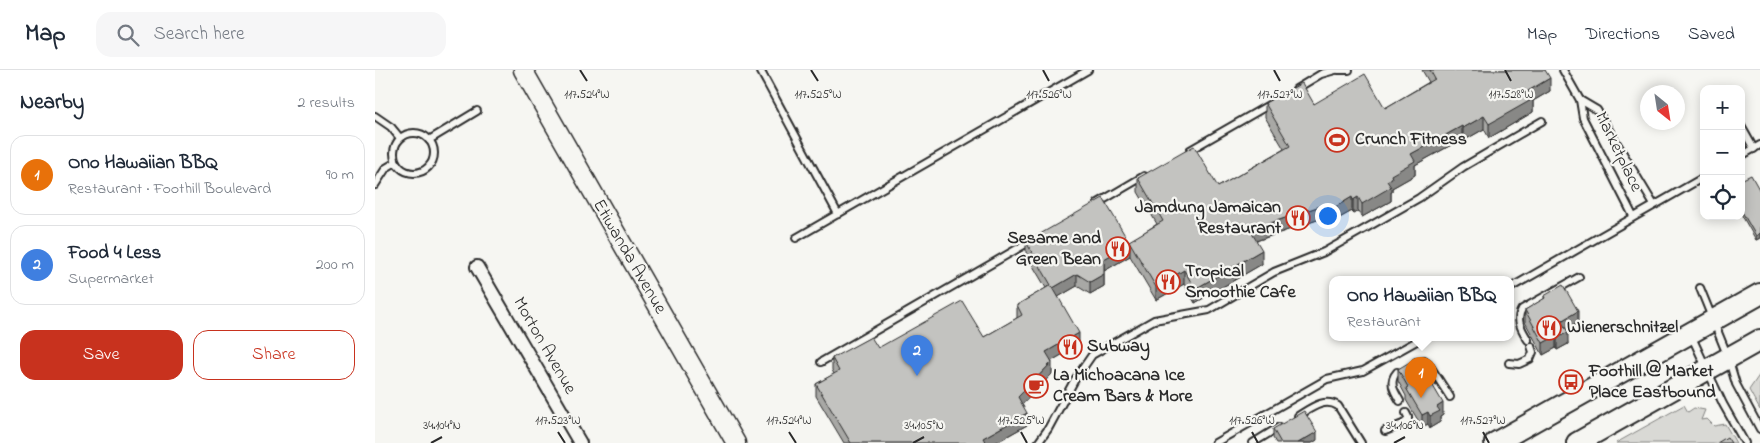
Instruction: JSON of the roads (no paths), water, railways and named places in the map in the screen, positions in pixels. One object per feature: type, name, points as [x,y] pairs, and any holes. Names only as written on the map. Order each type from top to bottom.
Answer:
[{"type":"main road","name":"Etiwanda Avenue","points":[[523,70],[736,443]]},
{"type":"main road","points":[[1495,443],[1760,294]]},
{"type":"main road","points":[[1577,443],[1760,340]]},
{"type":"street","name":"Morton Avenue","points":[[477,267],[580,443]]},
{"type":"lane","points":[[760,70],[838,214]]},
{"type":"lane","points":[[796,238],[1088,70]]},
{"type":"lane","points":[[1287,94],[1321,74],[1337,70],[1349,70]]},
{"type":"lane","name":"Marketplace","points":[[1563,70],[1579,100],[1583,118],[1633,216]]},
{"type":"lane","points":[[1182,154],[1278,99]]},
{"type":"lane","name":"Marketplace","points":[[1579,100],[1597,110],[1654,205]]},
{"type":"lane","points":[[429,140],[477,111]]},
{"type":"lane","points":[[375,116],[391,127],[400,138]]},
{"type":"lane","points":[[1038,443],[1048,429],[1073,381],[1092,355],[1154,320],[1209,310],[1274,272],[1324,252],[1419,198],[1463,167],[1542,121]]},
{"type":"lane","points":[[1744,130],[1757,147],[1745,154]]},
{"type":"lane","points":[[418,133],[429,140],[432,146],[433,159],[425,169],[419,172],[406,171],[396,162],[394,150],[400,138],[406,134],[418,133]]},
{"type":"lane","points":[[375,185],[386,168],[396,162]]},
{"type":"lane","points":[[1092,206],[1150,173]]},
{"type":"lane","points":[[1514,286],[1700,179]]},
{"type":"lane","points":[[821,362],[1040,236]]},
{"type":"lane","points":[[1509,363],[1519,364],[1530,359],[1533,352],[1519,320],[1519,314],[1523,308],[1579,277]]},
{"type":"lane","points":[[1700,288],[1728,358],[1736,384],[1760,429]]},
{"type":"lane","points":[[1691,334],[1706,370],[1745,443]]},
{"type":"lane","points":[[1215,443],[1327,378],[1363,371],[1417,341]]},
{"type":"lane","points":[[1410,365],[1418,360],[1428,363],[1450,397]]},
{"type":"lane","points":[[1397,372],[1392,378],[1392,384],[1400,401]]},
{"type":"lane","points":[[1298,416],[1322,403],[1334,403],[1338,406],[1361,443]]},
{"type":"lane","points":[[1385,431],[1408,420],[1409,417],[1406,412]]},
{"type":"lane","points":[[1253,443],[1279,427]]},
{"type":"place","name":"Crunch Fitness","points":[[1337,140]]},
{"type":"place","name":"Jamdung Jamaican Restaurant","points":[[1298,218]]},
{"type":"place","name":"Sesame and Green Bean","points":[[1118,249]]},
{"type":"place","name":"Tropical Smoothie Cafe","points":[[1168,282]]},
{"type":"place","name":"Wienerschnitzel","points":[[1549,328]]},
{"type":"place","name":"Subway","points":[[1070,347]]},
{"type":"place","name":"Food 4 Less","points":[[917,376]]},
{"type":"place","name":"Foothill @ Market Place Eastbound","points":[[1571,382]]},
{"type":"place","name":"La Michoacana Ice Cream Bars & More","points":[[1036,386]]},
{"type":"place","name":"Ono Hawaiian BBQ","points":[[1421,398]]}]
